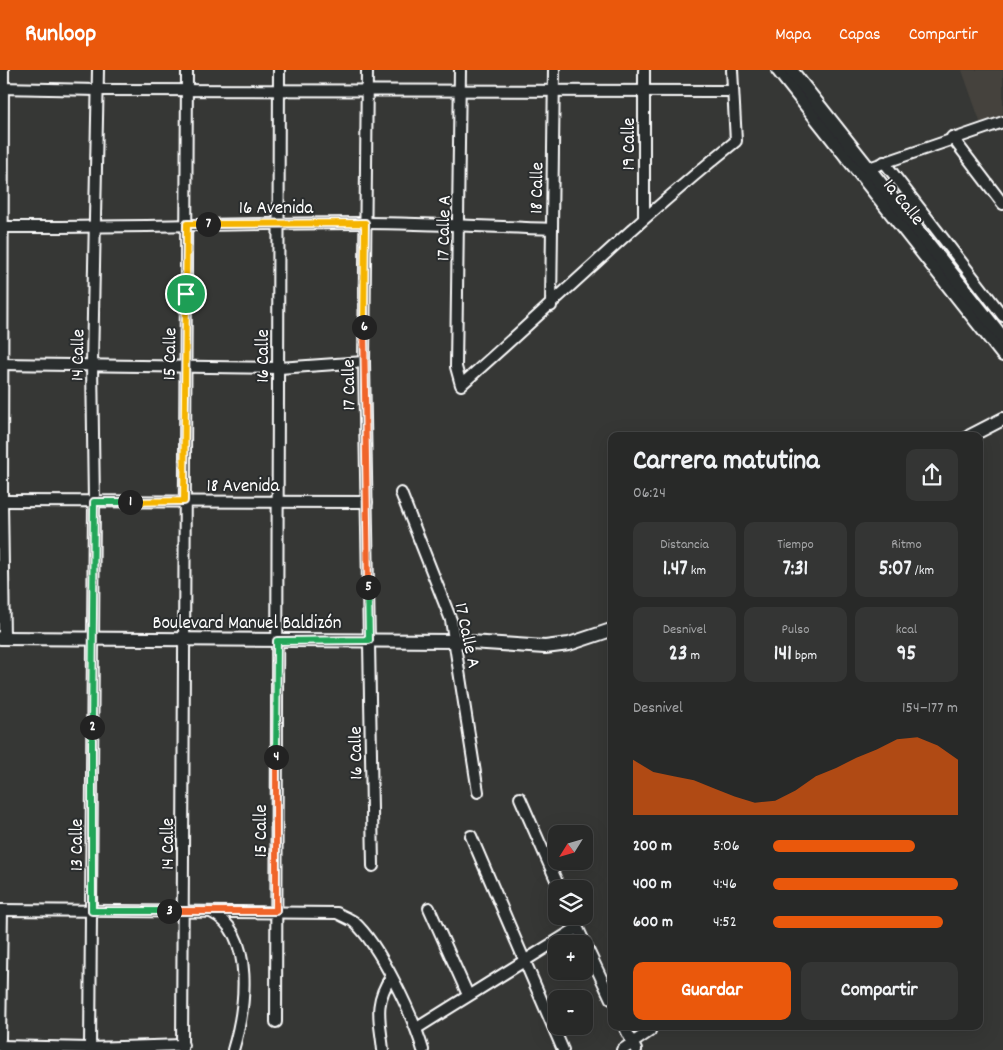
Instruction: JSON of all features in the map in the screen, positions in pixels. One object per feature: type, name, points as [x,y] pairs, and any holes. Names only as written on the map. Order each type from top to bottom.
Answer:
[{"type":"main road","name":"1a Calle","points":[[778,70],[1003,338]]},
{"type":"main road","name":"1a Calle","points":[[791,70],[862,171],[1003,355]]},
{"type":"main road","points":[[978,432],[1003,419]]},
{"type":"main road","name":"Boulevard Manuel Baldizón","points":[[2,638],[455,641],[545,647],[569,644],[608,631]]},
{"type":"street","points":[[2,638],[1,88],[3,70]]},
{"type":"street","name":"14 Calle","points":[[92,640],[94,502],[92,364],[98,70]]},
{"type":"street","name":"15 Calle","points":[[185,639],[184,501],[188,70]]},
{"type":"street","name":"16 Calle","points":[[277,641],[279,70]]},
{"type":"street","name":"17 Calle","points":[[367,70],[364,362],[369,640]]},
{"type":"street","name":"17 Calle A","points":[[460,70],[460,227],[456,367],[461,385],[551,306]]},
{"type":"street","name":"18 Calle","points":[[551,306],[554,70]]},
{"type":"street","name":"19 Calle","points":[[644,70],[644,218]]},
{"type":"street","points":[[551,306],[644,218],[736,141],[732,70]]},
{"type":"street","points":[[1,88],[279,91],[733,91]]},
{"type":"street","points":[[862,171],[952,137],[1003,122]]},
{"type":"street","points":[[952,137],[1003,204]]},
{"type":"street","name":"1a Calle","points":[[884,162],[1003,316]]},
{"type":"street","name":"16 Avenida","points":[[1,227],[95,228],[187,224],[365,223],[552,229]]},
{"type":"street","points":[[1,364],[186,365],[279,368],[364,362]]},
{"type":"street","name":"17 Calle A","points":[[401,493],[452,620],[478,792]]},
{"type":"street","name":"18 Avenida","points":[[1,501],[367,502]]},
{"type":"street","name":"14 Calle","points":[[183,1048],[185,639]]},
{"type":"street","name":"13 Calle","points":[[90,1049],[92,640]]},
{"type":"street","name":"16 Calle","points":[[369,640],[373,866]]},
{"type":"street","name":"15 Calle","points":[[276,1022],[277,641]]},
{"type":"street","points":[[520,798],[556,880]]},
{"type":"street","points":[[471,836],[563,1050]]},
{"type":"street","points":[[429,908],[468,995]]},
{"type":"street","points":[[0,1039],[1,910],[276,911],[337,913],[352,920],[364,932],[391,977],[417,1028],[424,1050]]},
{"type":"street","points":[[209,910],[222,917],[231,928],[238,942],[243,992],[241,1023],[234,1050]]},
{"type":"street","points":[[576,925],[608,993]]},
{"type":"street","points":[[417,1028],[577,928]]},
{"type":"street","points":[[383,1050],[379,1007],[381,992],[391,977]]},
{"type":"street","points":[[626,1030],[634,1046]]},
{"type":"street","points":[[622,1050],[634,1046],[650,1031]]},
{"type":"street","points":[[0,1048],[183,1048]]},
{"type":"shaded area","points":[[962,70],[1003,70],[1003,117],[981,124]]},
{"type":"route","points":[[365,223],[364,362],[369,640],[277,641],[276,911],[92,911],[94,502],[184,501],[186,294],[187,224],[365,223]]}]
